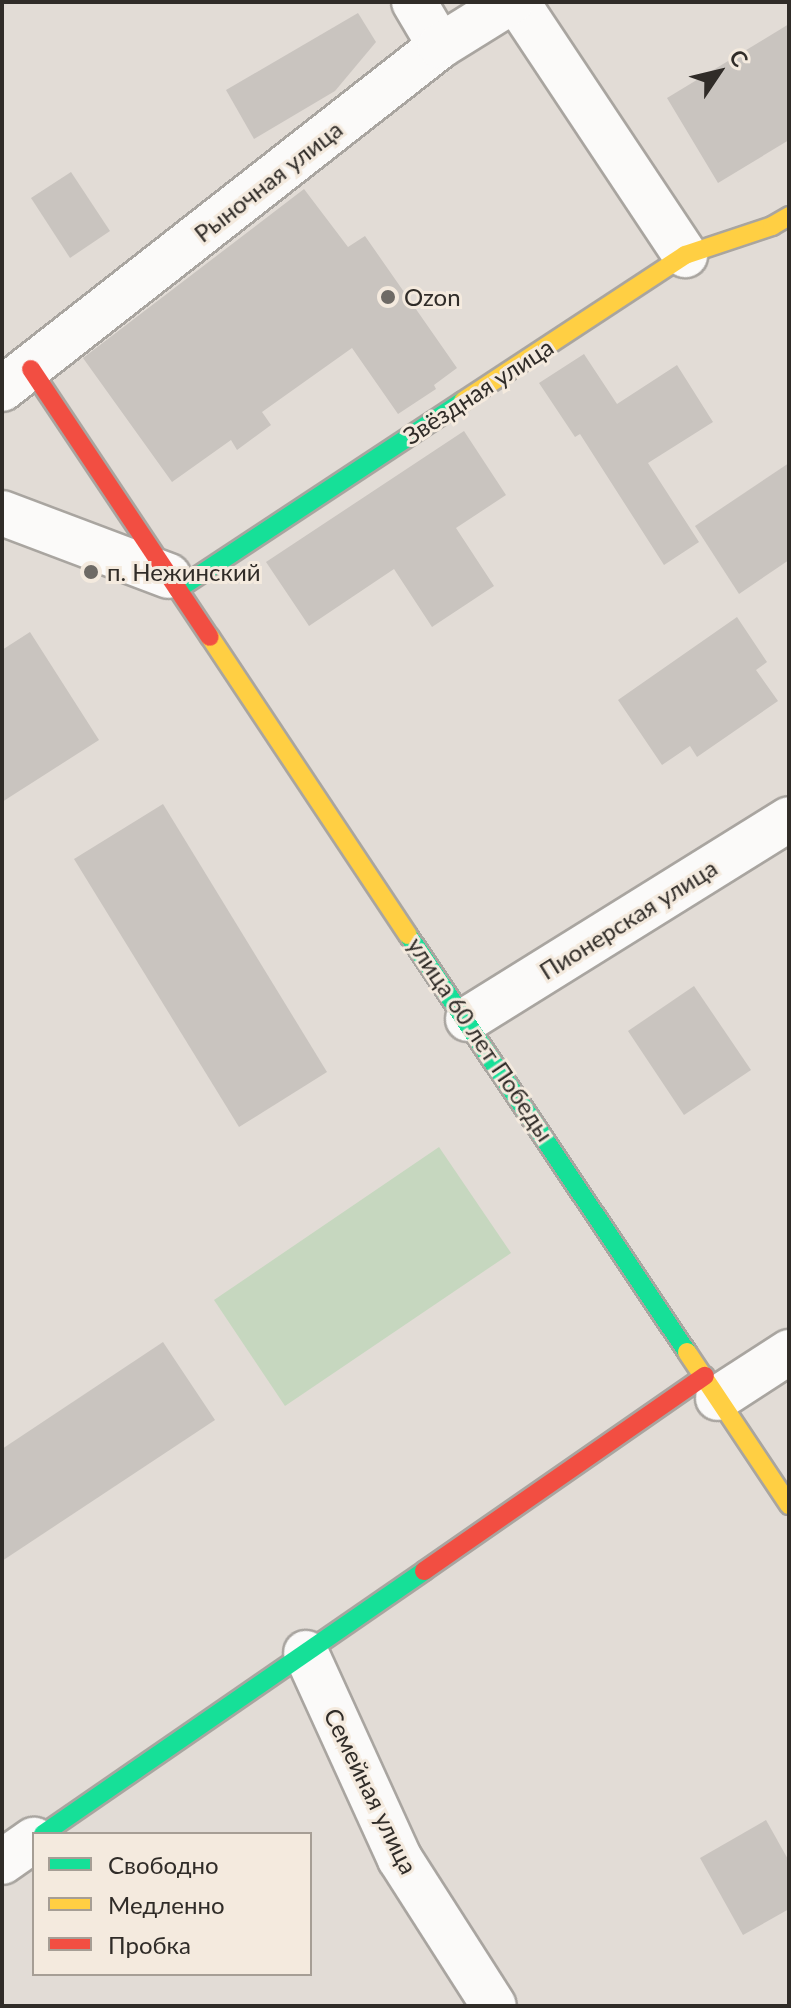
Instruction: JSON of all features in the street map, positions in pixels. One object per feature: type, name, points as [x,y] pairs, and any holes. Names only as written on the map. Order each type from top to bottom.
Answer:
[{"type":"street","points":[[414,2],[440,46]]},
{"type":"street","points":[[514,2],[685,255]]},
{"type":"street","name":"Рыночная улица","points":[[16,379],[440,46],[514,2]]},
{"type":"street","name":"Звёздная улица","points":[[174,582],[685,255],[772,226],[789,216]]},
{"type":"street","name":"улица 60 лет Победы","points":[[16,379],[174,582],[789,1505]]},
{"type":"street","points":[[2,513],[174,582]]},
{"type":"street","name":"Пионерская улица","points":[[468,1019],[789,819]]},
{"type":"street","points":[[46,1832],[306,1653],[711,1387],[789,1352]]},
{"type":"street","name":"Семейная улица","points":[[306,1653],[400,1859],[494,2006]]},
{"type":"street","points":[[2,1862],[32,1841]]},
{"type":"green space","points":[[439,1147],[511,1253],[285,1406],[214,1300]]},
{"type":"building","points":[[358,13],[376,42],[335,91],[254,139],[226,90]]},
{"type":"building","points":[[789,24],[789,140],[718,183],[667,98]]},
{"type":"building","points":[[71,172],[110,231],[70,258],[31,198]]},
{"type":"building","points":[[304,189],[348,247],[365,236],[457,368],[434,385],[436,389],[398,414],[352,348],[262,412],[271,425],[237,450],[231,440],[172,482],[83,358]]},
{"type":"building","points":[[584,354],[617,404],[677,365],[713,422],[648,463],[699,542],[664,565],[580,434],[575,437],[539,383]]},
{"type":"building","points":[[464,431],[506,495],[456,528],[494,586],[432,627],[394,569],[309,626],[266,562]]},
{"type":"building","points":[[789,463],[789,560],[739,594],[695,526]]},
{"type":"building","points":[[737,617],[767,662],[756,670],[778,701],[697,757],[690,746],[662,765],[618,700]]},
{"type":"building","points":[[30,632],[99,740],[2,802],[2,650]]},
{"type":"building","points":[[163,804],[327,1072],[239,1127],[74,859]]},
{"type":"building","points":[[694,986],[751,1070],[684,1115],[628,1031]]},
{"type":"building","points":[[163,1342],[215,1420],[2,1561],[2,1449]]},
{"type":"building","points":[[766,1820],[789,1861],[789,1909],[743,1935],[700,1858]]},
{"type":"traffic: fast","points":[[178,589],[463,401]]},
{"type":"traffic: fast","points":[[408,935],[687,1352]]},
{"type":"traffic: fast","points":[[46,1832],[424,1571]]},
{"type":"traffic: slow","points":[[463,401],[685,255],[772,226],[789,216]]},
{"type":"traffic: slow","points":[[210,637],[408,935]]},
{"type":"traffic: slow","points":[[687,1352],[789,1505]]},
{"type":"traffic: jam","points":[[31,369],[210,637]]},
{"type":"traffic: jam","points":[[424,1571],[705,1376]]},
{"type":"place","name":"Ozon","points":[[388,297]]},
{"type":"place","name":"п. Нежинский","points":[[91,572]]}]
